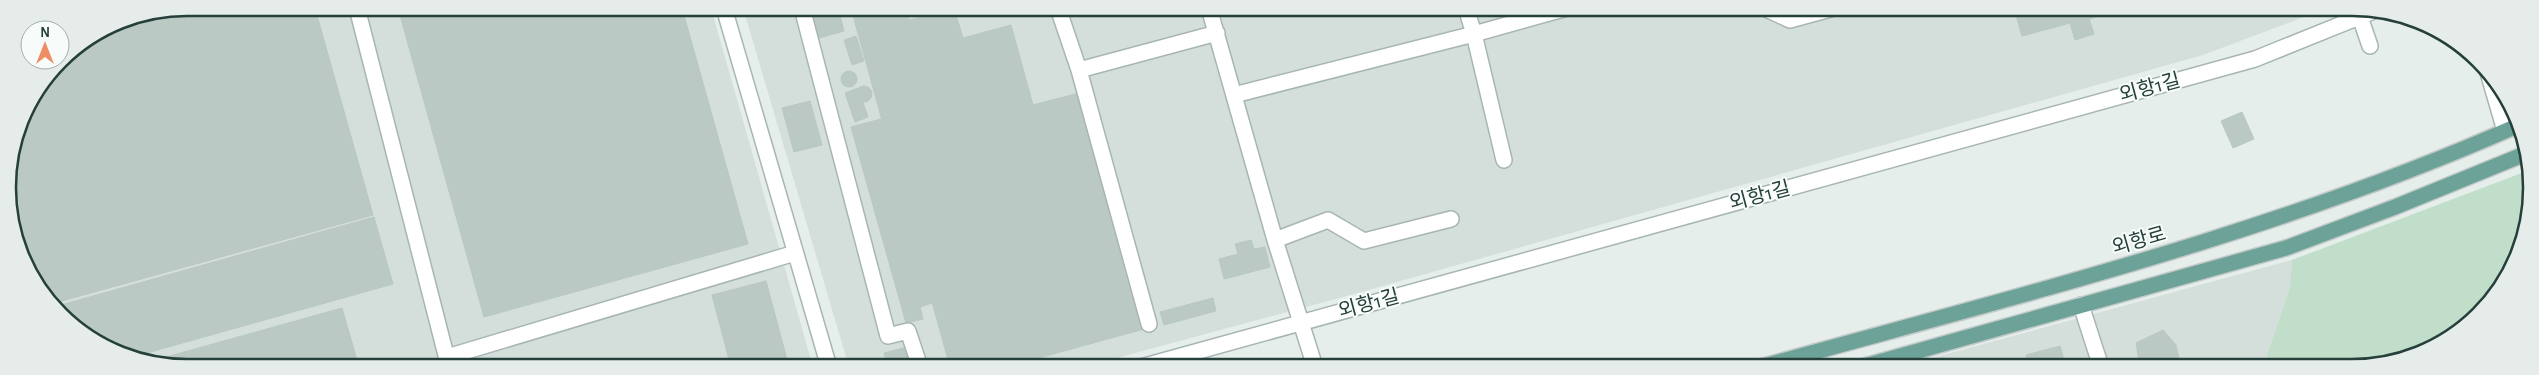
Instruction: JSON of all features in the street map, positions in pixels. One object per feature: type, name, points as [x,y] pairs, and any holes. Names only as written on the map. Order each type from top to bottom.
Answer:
[{"type":"main road","name":"외항로","points":[[1792,358],[2183,249],[2290,216],[2512,128]]},
{"type":"main road","points":[[1894,358],[2286,248],[2519,156]]},
{"type":"lane","points":[[359,16],[447,358]]},
{"type":"lane","points":[[726,16],[826,358]]},
{"type":"lane","points":[[804,16],[888,336],[908,331],[917,358]]},
{"type":"lane","points":[[1061,16],[1079,70],[1149,324]]},
{"type":"lane","points":[[1212,16],[1275,240],[1312,358]]},
{"type":"lane","points":[[1469,17],[1504,160]]},
{"type":"lane","points":[[1234,95],[1536,17]]},
{"type":"lane","points":[[1783,17],[1790,20],[1802,17]]},
{"type":"lane","points":[[2360,17],[2370,46]]},
{"type":"lane","name":"외항1길","points":[[1173,358],[2255,59],[2360,17]]},
{"type":"lane","points":[[1079,70],[1217,34]]},
{"type":"lane","points":[[2494,91],[2505,131]]},
{"type":"lane","points":[[1275,240],[1328,220],[1364,241],[1451,219]]},
{"type":"lane","points":[[461,358],[796,253]]},
{"type":"lane","points":[[2082,306],[2098,358]]},
{"type":"shaded area","points":[[188,16],[713,16],[810,358],[176,358],[132,350],[92,330],[59,300],[39,273],[25,243],[18,210],[17,176],[25,132],[39,102],[102,39],[132,25],[165,18]]},
{"type":"shaded area","points":[[745,16],[2304,17],[2203,55],[1365,291],[1117,358],[846,358]]},
{"type":"shaded area","points":[[2292,260],[2290,287],[2266,358],[1932,358]]},
{"type":"green space","points":[[2522,173],[2523,188],[2517,232],[2510,253],[2494,283],[2473,309],[2456,323],[2437,336],[2407,350],[2363,358],[2266,358],[2290,287],[2292,260]]},
{"type":"building","points":[[188,16],[317,16],[373,215],[60,301],[45,283],[25,243],[18,210],[16,188],[25,132],[39,102],[59,75],[64,70],[70,70],[70,64],[83,52],[102,39],[132,25],[165,18]]},
{"type":"building","points":[[400,16],[684,16],[748,244],[484,317]]},
{"type":"building","points":[[812,16],[840,16],[844,31],[819,38]]},
{"type":"building","points":[[853,16],[908,16],[909,20],[923,16],[957,16],[963,38],[1011,25],[1033,105],[1079,93],[1144,329],[1039,358],[948,358]]},
{"type":"building","points":[[2017,17],[2097,17],[2089,19],[2094,34],[2075,40],[2070,23],[2022,36]]},
{"type":"building","points":[[856,36],[864,61],[852,65],[844,40]]},
{"type":"building","points":[[849,71],[857,79],[849,87],[841,79]]},
{"type":"building","points":[[861,86],[867,86],[872,91],[870,100],[861,102],[856,97],[856,91]]},
{"type":"building","points":[[858,88],[868,117],[855,122],[845,93]]},
{"type":"building","points":[[810,101],[822,145],[794,152],[782,108]]},
{"type":"building","points":[[2242,112],[2254,139],[2233,148],[2221,121]]},
{"type":"building","points":[[881,119],[932,303],[920,307],[923,319],[906,323],[851,127]]},
{"type":"building","points":[[374,217],[393,284],[145,353],[132,350],[92,330],[63,304]]},
{"type":"building","points":[[1251,240],[1254,249],[1265,247],[1270,267],[1224,279],[1219,259],[1238,254],[1235,244]]},
{"type":"building","points":[[766,281],[787,358],[729,358],[712,295]]},
{"type":"building","points":[[1213,298],[1216,311],[1164,325],[1160,312]]},
{"type":"building","points":[[342,308],[356,358],[176,358],[166,357]]},
{"type":"building","points":[[2163,330],[2176,345],[2179,358],[2138,358],[2136,343]]},
{"type":"building","points":[[2060,346],[2063,358],[2027,358],[2026,355]]},
{"type":"building","points":[[907,347],[910,358],[885,358],[884,353]]}]
